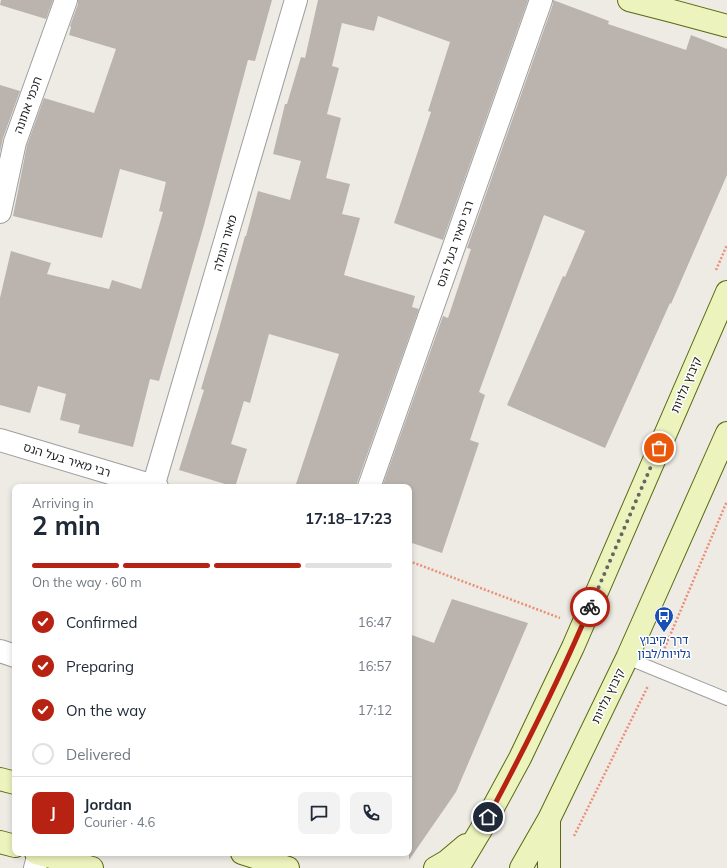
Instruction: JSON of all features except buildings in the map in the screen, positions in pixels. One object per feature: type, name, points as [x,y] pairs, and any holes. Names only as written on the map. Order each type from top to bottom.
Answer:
[{"type":"main road","points":[[629,0],[672,10],[727,26]]},
{"type":"main road","name":"קיבוץ גלויות","points":[[458,868],[482,828],[520,758],[573,646],[727,292]]},
{"type":"main road","name":"קיבוץ גלויות","points":[[521,868],[549,819],[627,658],[727,433]]},
{"type":"main road","points":[[0,779],[12,782]]},
{"type":"main road","points":[[549,819],[549,868]]},
{"type":"main road","points":[[435,868],[459,852],[482,828]]},
{"type":"main road","points":[[0,842],[12,845]]},
{"type":"main road","points":[[251,856],[288,868]]},
{"type":"main road","points":[[37,858],[92,868]]},
{"type":"street","name":"חכמי אתונה","points":[[0,212],[14,142],[66,0]]},
{"type":"street","name":"מאור הגולה","points":[[156,484],[296,0]]},
{"type":"street","name":"רבי מאיר בעל הנס","points":[[370,484],[541,0]]},
{"type":"street","name":"רבי מאיר בעל הנס","points":[[0,440],[145,484]]},
{"type":"street","points":[[0,651],[12,655]]},
{"type":"lane","points":[[627,658],[727,699]]},
{"type":"path","points":[[412,562],[567,621]]},
{"type":"way so far","points":[[590,607],[659,448]]},
{"type":"place","name":"דרך קיבוץ גלויות/לבון","points":[[664,633]]},
{"type":"route","points":[[488,817],[520,758],[590,607]]}]
